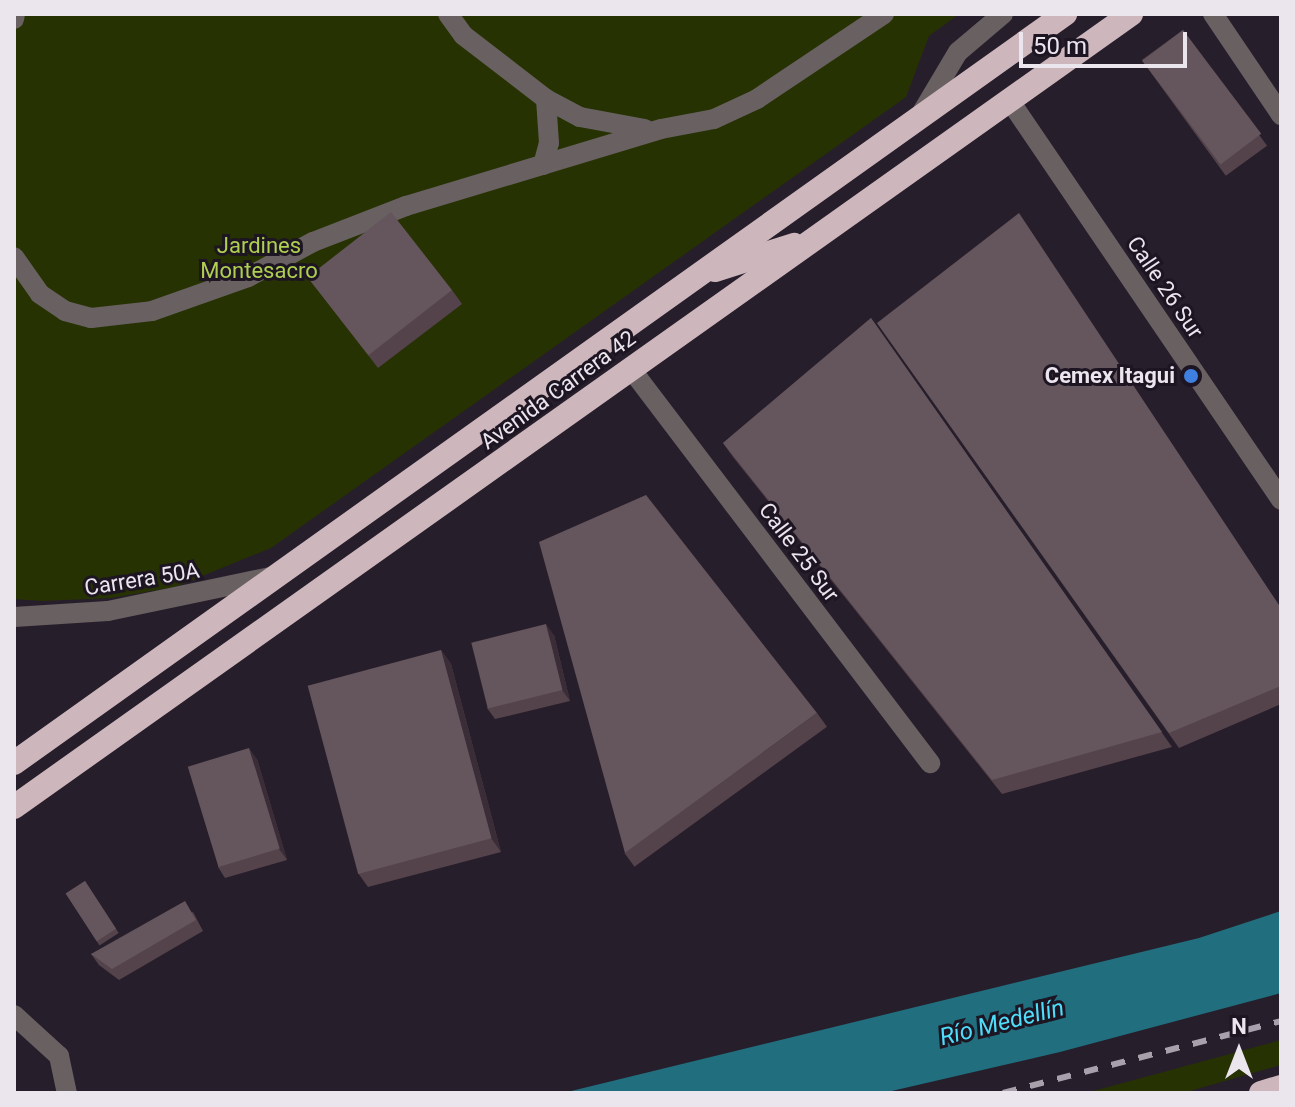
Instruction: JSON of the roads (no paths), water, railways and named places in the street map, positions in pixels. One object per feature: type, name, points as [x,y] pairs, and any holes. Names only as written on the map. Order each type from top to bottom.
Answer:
[{"type":"highway","name":"Avenida Carrera 42","points":[[14,763],[1065,14]]},
{"type":"highway","name":"Avenida Carrera 42","points":[[14,804],[1131,14]]},
{"type":"highway","points":[[693,277],[816,238]]},
{"type":"highway","points":[[14,804],[69,724]]},
{"type":"highway","points":[[1261,1093],[1281,1087]]},
{"type":"street","points":[[448,14],[463,35],[546,99],[580,117],[620,128],[661,129]]},
{"type":"street","points":[[14,257],[40,294],[65,311],[91,318],[126,317],[248,277],[362,222],[661,129],[714,119],[757,99],[884,14]]},
{"type":"street","points":[[919,117],[958,52],[1003,14]]},
{"type":"street","points":[[1213,14],[1281,115]]},
{"type":"street","points":[[543,165],[550,121],[546,99]]},
{"type":"street","name":"Calle 26 Sur","points":[[1010,101],[1281,500]]},
{"type":"street","name":"Calle 25 Sur","points":[[631,369],[930,763]]},
{"type":"street","name":"Carrera 50A","points":[[14,617],[108,611],[275,576]]},
{"type":"street","points":[[14,1015],[59,1056],[67,1093]]},
{"type":"water","name":"Río Medellín","points":[[1281,911],[1281,993],[1060,1052],[883,1093],[563,1093],[1199,938]]},
{"type":"railway","points":[[1003,1093],[1281,1021]]},
{"type":"place","name":"Cemex Itagui","points":[[1191,376]]},
{"type":"park label","name":"Jardines Montesacro","points":[[259,258]]}]
